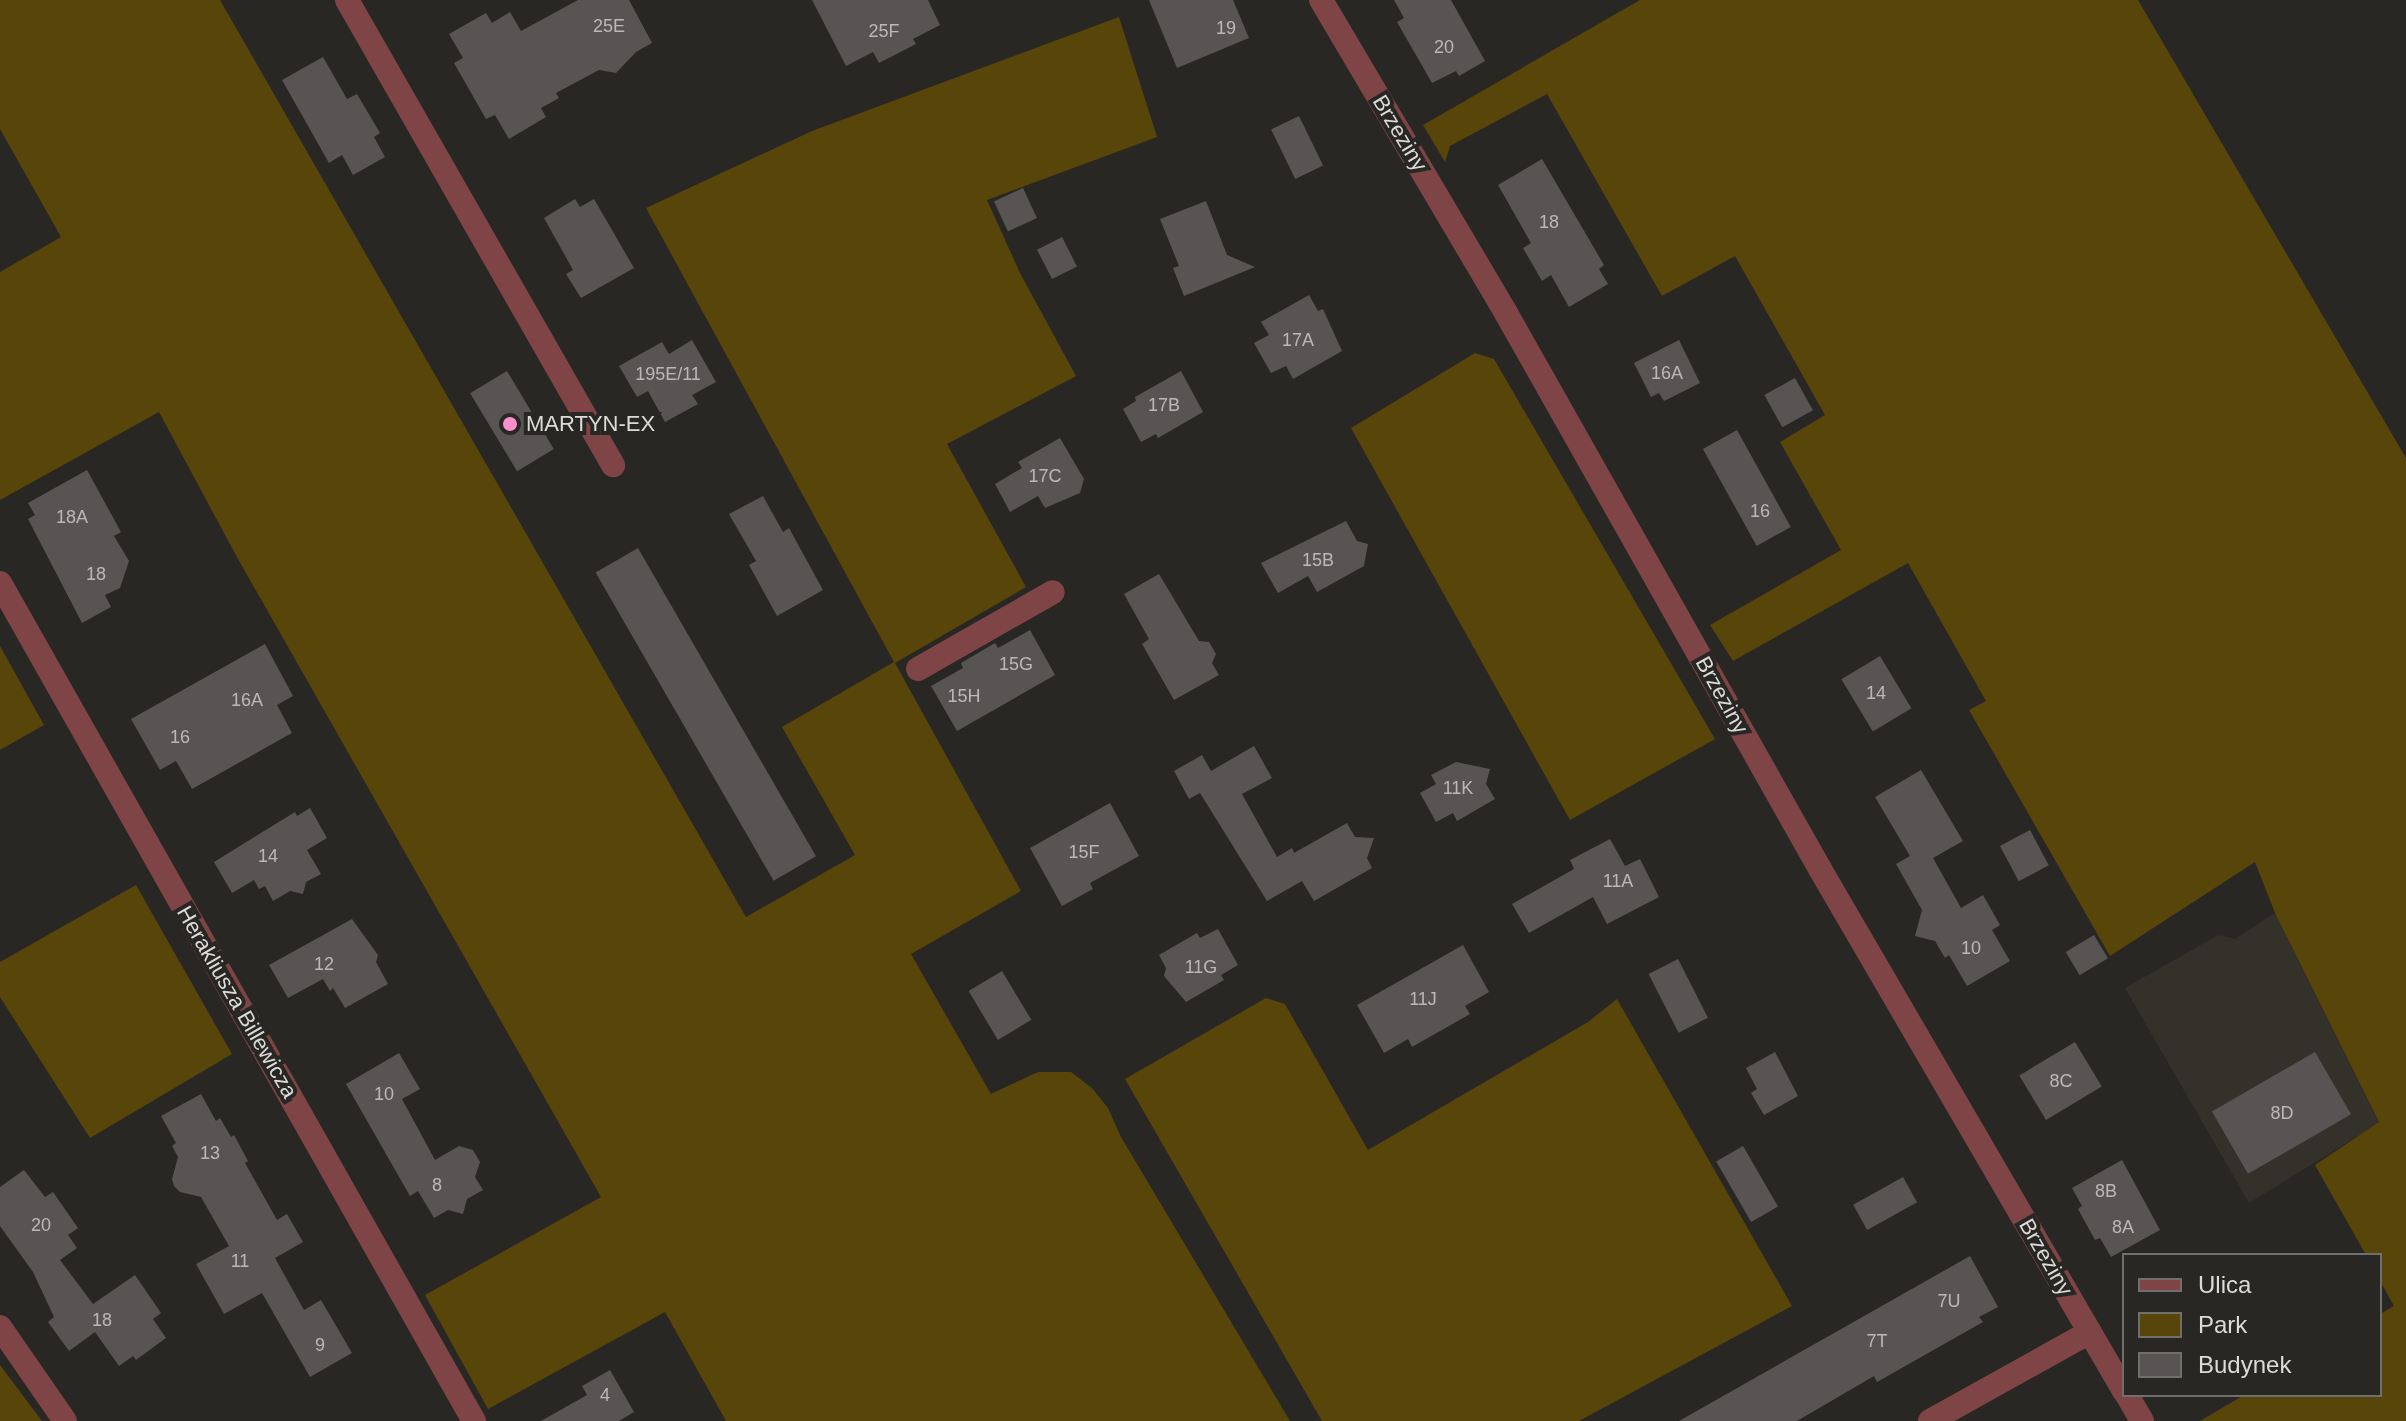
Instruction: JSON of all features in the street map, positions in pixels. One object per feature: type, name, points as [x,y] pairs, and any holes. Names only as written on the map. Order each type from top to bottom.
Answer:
[{"type":"street","points":[[347,0],[613,465]]},
{"type":"street","name":"Brzeziny","points":[[1321,0],[1506,313],[1820,869],[2122,1388]]},
{"type":"street","name":"Herakliusza Billewicza","points":[[0,583],[474,1421]]},
{"type":"street","points":[[918,669],[1053,592]]},
{"type":"street","points":[[0,1327],[65,1421]]},
{"type":"street","points":[[1930,1421],[2090,1332]]},
{"type":"street","name":"Brzeziny","points":[[2127,1397],[2142,1421]]},
{"type":"shaded area","points":[[2275,913],[2379,1123],[2249,1203],[2125,988],[2218,935],[2235,939]]},
{"type":"green space","points":[[0,0],[220,0],[746,917],[855,855],[782,727],[894,662],[646,208],[812,131],[1119,17],[1157,137],[987,200],[1020,273],[1076,376],[947,444],[1026,587],[895,663],[1021,891],[911,954],[991,1094],[1038,1072],[1071,1072],[1092,1088],[1108,1108],[1121,1137],[1290,1421],[726,1421],[665,1312],[488,1409],[425,1295],[601,1197],[238,559],[159,412],[0,500],[0,272],[61,237],[0,129]]},
{"type":"green space","points":[[1640,0],[2138,0],[2406,458],[2406,1421],[2200,1421],[2241,1397],[2382,1397],[2382,1313],[2394,1306],[2382,1285],[2382,1253],[2365,1253],[2315,1165],[2379,1122],[2275,913],[2255,862],[2110,956],[1969,710],[1986,701],[1908,563],[1733,661],[1710,625],[1841,550],[1780,442],[1825,415],[1735,256],[1662,296],[1547,94],[1450,146],[1445,162],[1423,125]]},
{"type":"green space","points":[[1475,353],[1494,359],[1715,739],[1570,820],[1351,428]]},
{"type":"green space","points":[[0,646],[44,725],[0,750]]},
{"type":"green space","points":[[136,885],[232,1054],[90,1138],[0,997],[0,962]]},
{"type":"green space","points":[[1266,998],[1285,1004],[1368,1150],[1588,1022],[1617,999],[1792,1306],[1579,1421],[1322,1421],[1125,1079]]},
{"type":"green space","points":[[0,1365],[42,1421],[0,1421]]},
{"type":"building","points":[[578,0],[629,0],[652,43],[636,52],[616,73],[599,70],[556,93],[559,98],[541,108],[546,117],[509,139],[495,115],[486,119],[454,63],[463,58],[449,34],[486,13],[492,23],[510,12],[521,31]]},
{"type":"building","points":[[812,0],[928,0],[940,25],[913,39],[916,44],[879,63],[873,52],[846,66]]},
{"type":"building","points":[[1149,0],[1233,0],[1249,38],[1177,68]]},
{"type":"building","points":[[1394,0],[1451,0],[1485,61],[1459,76],[1456,71],[1432,83],[1397,22],[1404,18]]},
{"type":"building","points":[[323,57],[347,99],[357,94],[380,133],[374,137],[385,157],[353,175],[342,155],[329,163],[282,80]]},
{"type":"building","points":[[1299,116],[1323,165],[1295,179],[1271,130]]},
{"type":"building","points":[[1542,159],[1604,265],[1599,269],[1608,284],[1569,307],[1551,275],[1542,281],[1523,248],[1531,243],[1498,185]]},
{"type":"building","points":[[1023,188],[1037,218],[1008,231],[994,202]]},
{"type":"building","points":[[575,199],[580,207],[594,199],[634,268],[581,298],[566,274],[573,270],[544,218]]},
{"type":"building","points":[[1206,201],[1227,255],[1255,267],[1184,296],[1173,268],[1179,266],[1160,219]]},
{"type":"building","points":[[1062,237],[1077,266],[1052,279],[1037,250]]},
{"type":"building","points":[[1309,295],[1318,311],[1323,309],[1342,351],[1293,379],[1286,366],[1271,373],[1254,343],[1269,335],[1261,322]]},
{"type":"building","points":[[692,340],[716,382],[692,395],[698,404],[665,422],[648,391],[637,397],[619,366],[662,342],[669,354]]},
{"type":"building","points":[[1679,340],[1700,383],[1664,401],[1659,393],[1651,397],[1634,363]]},
{"type":"building","points":[[507,371],[554,449],[517,471],[470,393]]},
{"type":"building","points":[[1181,371],[1203,412],[1158,438],[1156,434],[1141,442],[1123,409],[1136,401],[1135,397]]},
{"type":"building","points":[[1795,378],[1813,410],[1782,427],[1764,395]]},
{"type":"building","points":[[1737,430],[1791,527],[1757,546],[1703,449]]},
{"type":"building","points":[[1060,438],[1084,479],[1080,493],[1045,508],[1038,496],[1010,512],[995,484],[1022,468],[1018,462]]},
{"type":"building","points":[[87,470],[121,532],[114,536],[129,561],[120,588],[105,595],[111,607],[82,623],[28,519],[35,515],[28,503]]},
{"type":"building","points":[[763,496],[783,532],[789,528],[823,590],[777,616],[749,565],[756,561],[729,514]]},
{"type":"building","points":[[1346,521],[1357,541],[1368,544],[1364,566],[1317,592],[1308,576],[1278,593],[1261,563]]},
{"type":"building","points":[[638,548],[816,856],[774,881],[596,572]]},
{"type":"building","points":[[1159,574],[1199,641],[1209,642],[1216,654],[1212,663],[1219,675],[1174,700],[1142,644],[1149,639],[1124,594]]},
{"type":"building","points":[[1030,630],[1055,675],[957,731],[931,686],[963,668],[961,663],[995,643],[998,648]]},
{"type":"building","points":[[265,644],[293,696],[277,705],[292,733],[192,789],[176,761],[160,770],[131,719]]},
{"type":"building","points":[[1880,656],[1911,708],[1873,731],[1841,679]]},
{"type":"building","points":[[1254,746],[1272,778],[1242,794],[1277,857],[1292,848],[1294,853],[1347,823],[1355,837],[1374,838],[1367,858],[1372,868],[1314,901],[1302,881],[1267,901],[1200,793],[1189,799],[1174,771],[1202,755],[1211,771]]},
{"type":"building","points":[[1456,762],[1490,769],[1486,784],[1495,799],[1457,821],[1453,813],[1436,822],[1420,793],[1436,784],[1431,775]]},
{"type":"building","points":[[1921,770],[1963,841],[1933,858],[1961,908],[1983,895],[2000,925],[1992,930],[2010,961],[1967,986],[1949,955],[1945,958],[1935,941],[1915,936],[1922,910],[1896,864],[1910,856],[1875,797]]},
{"type":"building","points":[[1110,803],[1139,856],[1090,883],[1093,889],[1062,906],[1030,848]]},
{"type":"building","points":[[310,808],[327,838],[307,850],[321,874],[306,882],[303,894],[290,891],[273,901],[265,886],[259,889],[254,880],[232,893],[214,862],[295,812],[297,816]]},
{"type":"building","points":[[2030,830],[2049,865],[2019,881],[2000,846]]},
{"type":"building","points":[[1610,839],[1625,866],[1640,859],[1659,897],[1607,924],[1593,897],[1529,933],[1512,904],[1574,869],[1570,860]]},
{"type":"building","points":[[352,919],[378,955],[376,962],[388,984],[345,1008],[333,988],[330,991],[323,979],[288,998],[269,965]]},
{"type":"building","points":[[1218,929],[1238,965],[1221,975],[1224,980],[1186,1002],[1164,976],[1166,968],[1159,955],[1197,933],[1200,938]]},
{"type":"building","points":[[2094,935],[2108,958],[2080,975],[2066,952]]},
{"type":"building","points":[[1463,945],[1489,992],[1465,1006],[1470,1014],[1412,1047],[1408,1039],[1384,1053],[1357,1005]]},
{"type":"building","points":[[1678,959],[1708,1018],[1679,1033],[1649,974]]},
{"type":"building","points":[[1002,971],[1031,1020],[998,1040],[969,991]]},
{"type":"building","points":[[2075,1042],[2102,1087],[2046,1120],[2019,1075]]},
{"type":"building","points":[[1775,1052],[1798,1096],[1764,1115],[1751,1093],[1757,1089],[1746,1068]]},
{"type":"building","points":[[2315,1052],[2351,1114],[2248,1174],[2212,1112]]},
{"type":"building","points":[[399,1053],[420,1089],[402,1099],[435,1160],[459,1146],[473,1150],[480,1162],[475,1177],[483,1190],[467,1199],[463,1214],[448,1210],[434,1218],[418,1191],[410,1196],[346,1084]]},
{"type":"building","points":[[201,1094],[216,1121],[220,1118],[231,1137],[234,1135],[248,1161],[245,1163],[277,1220],[287,1214],[303,1242],[275,1258],[304,1310],[321,1300],[352,1353],[310,1377],[262,1293],[224,1314],[196,1264],[229,1246],[201,1197],[180,1192],[174,1186],[172,1179],[178,1157],[172,1146],[176,1143],[161,1116]]},
{"type":"building","points":[[1743,1146],[1778,1207],[1751,1222],[1716,1162]]},
{"type":"building","points":[[2122,1160],[2160,1230],[2111,1257],[2100,1238],[2095,1240],[2078,1209],[2082,1206],[2072,1188]]},
{"type":"building","points":[[24,1170],[45,1197],[53,1192],[78,1228],[68,1235],[77,1248],[60,1260],[93,1304],[135,1275],[161,1313],[153,1319],[166,1338],[136,1360],[133,1356],[119,1366],[95,1332],[69,1351],[48,1322],[54,1317],[33,1272],[0,1226],[0,1187]]},
{"type":"building","points":[[1903,1177],[1917,1202],[1867,1230],[1853,1205]]},
{"type":"building","points":[[1970,1256],[1998,1307],[1979,1317],[1983,1322],[1877,1382],[1874,1376],[1797,1421],[1679,1421]]},
{"type":"building","points":[[610,1370],[634,1412],[619,1421],[541,1421],[587,1395],[582,1386]]},
{"type":"place","name":"MARTYN-EX","points":[[510,424]]}]
